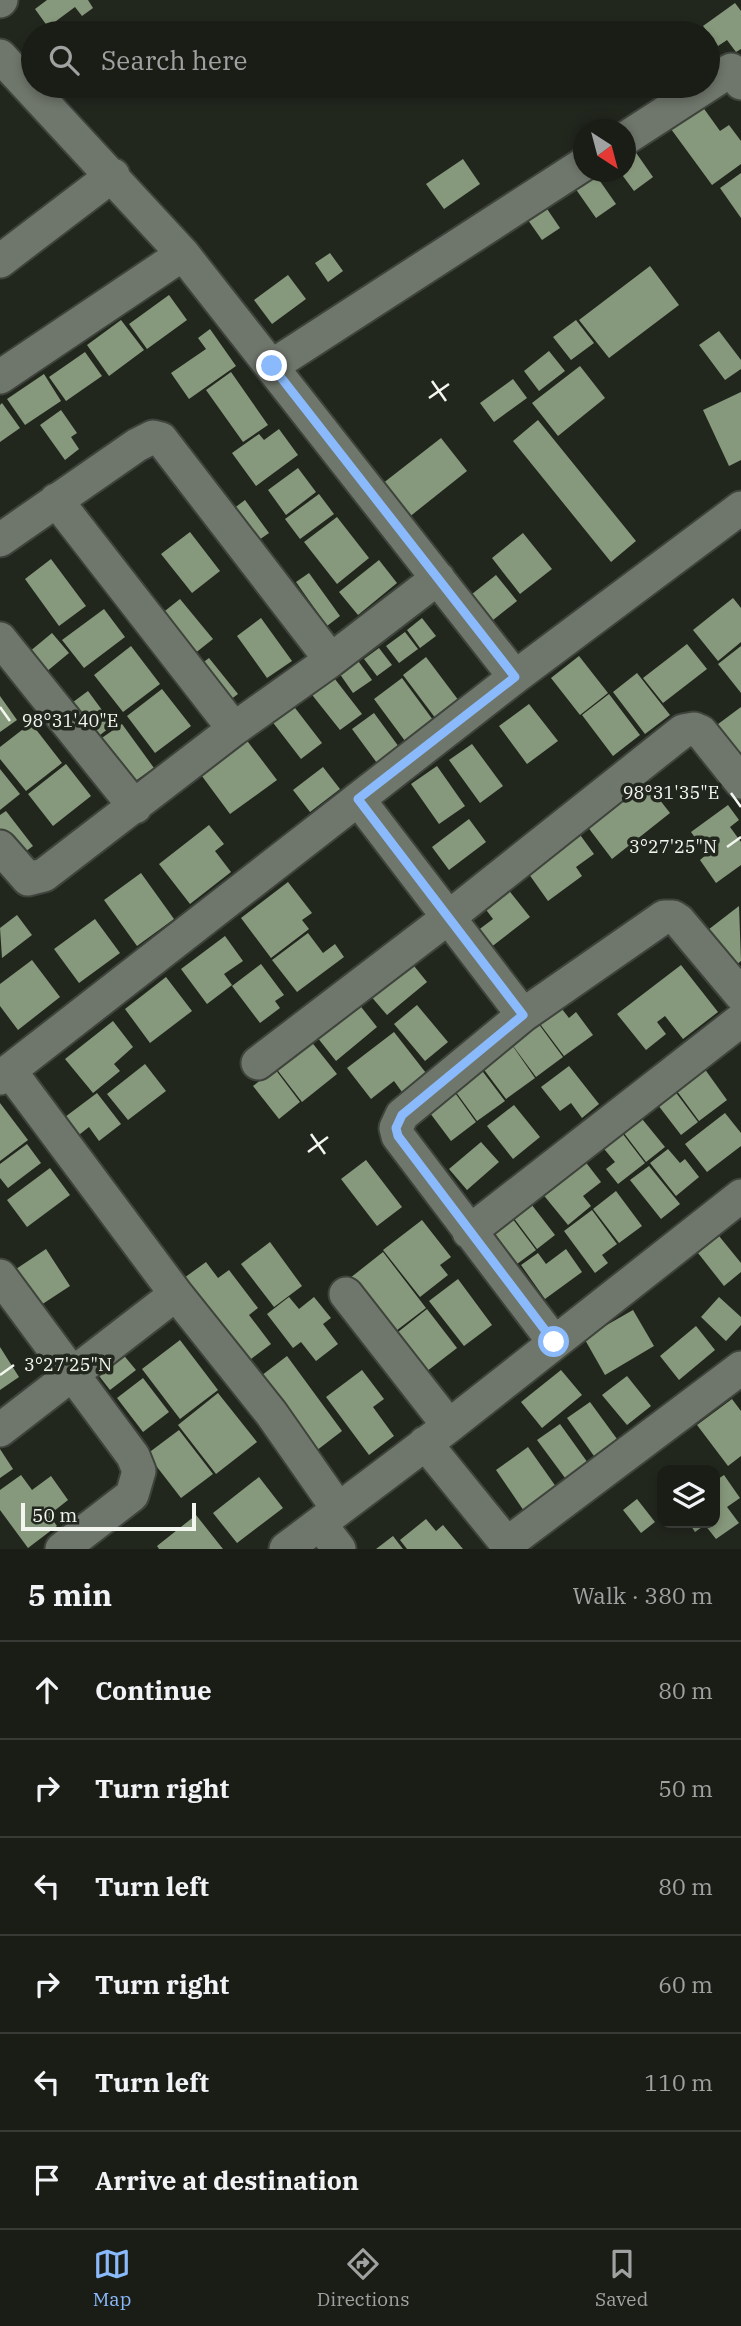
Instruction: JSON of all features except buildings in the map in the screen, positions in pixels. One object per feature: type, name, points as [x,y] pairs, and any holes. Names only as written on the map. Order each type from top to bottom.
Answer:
[{"type":"street","points":[[0,56],[21,78]]},
{"type":"street","points":[[720,83],[738,72]]},
{"type":"street","points":[[40,98],[183,254],[515,677]]},
{"type":"street","points":[[636,132],[693,98]]},
{"type":"street","points":[[272,366],[573,170]]},
{"type":"street","points":[[0,261],[113,175]]},
{"type":"street","points":[[0,377],[183,254]]},
{"type":"street","points":[[0,540],[137,445],[153,437],[162,439],[331,660]]},
{"type":"street","points":[[56,500],[234,729]]},
{"type":"street","points":[[332,1527],[271,1413],[5,1075],[515,677],[735,524]]},
{"type":"street","points":[[0,848],[22,875],[36,879],[438,578]]},
{"type":"street","points":[[0,639],[135,807]]},
{"type":"street","points":[[258,1063],[449,917],[683,731],[694,729],[701,732],[741,782]]},
{"type":"street","points":[[358,799],[523,1015]]},
{"type":"street","points":[[554,1342],[398,1136],[398,1122],[402,1115],[523,1015],[664,917],[673,917],[679,922],[741,995]]},
{"type":"street","points":[[469,1232],[741,1020]]},
{"type":"street","points":[[286,1549],[332,1527],[437,1434],[739,1200]]},
{"type":"street","points":[[0,1276],[133,1456],[139,1471],[132,1495],[62,1549]]},
{"type":"street","points":[[0,1430],[176,1294]]},
{"type":"street","points":[[346,1294],[509,1546],[741,1368]]},
{"type":"route","points":[[272,366],[515,677],[358,799],[523,1015],[402,1115],[396,1128],[398,1136],[554,1342]]}]
